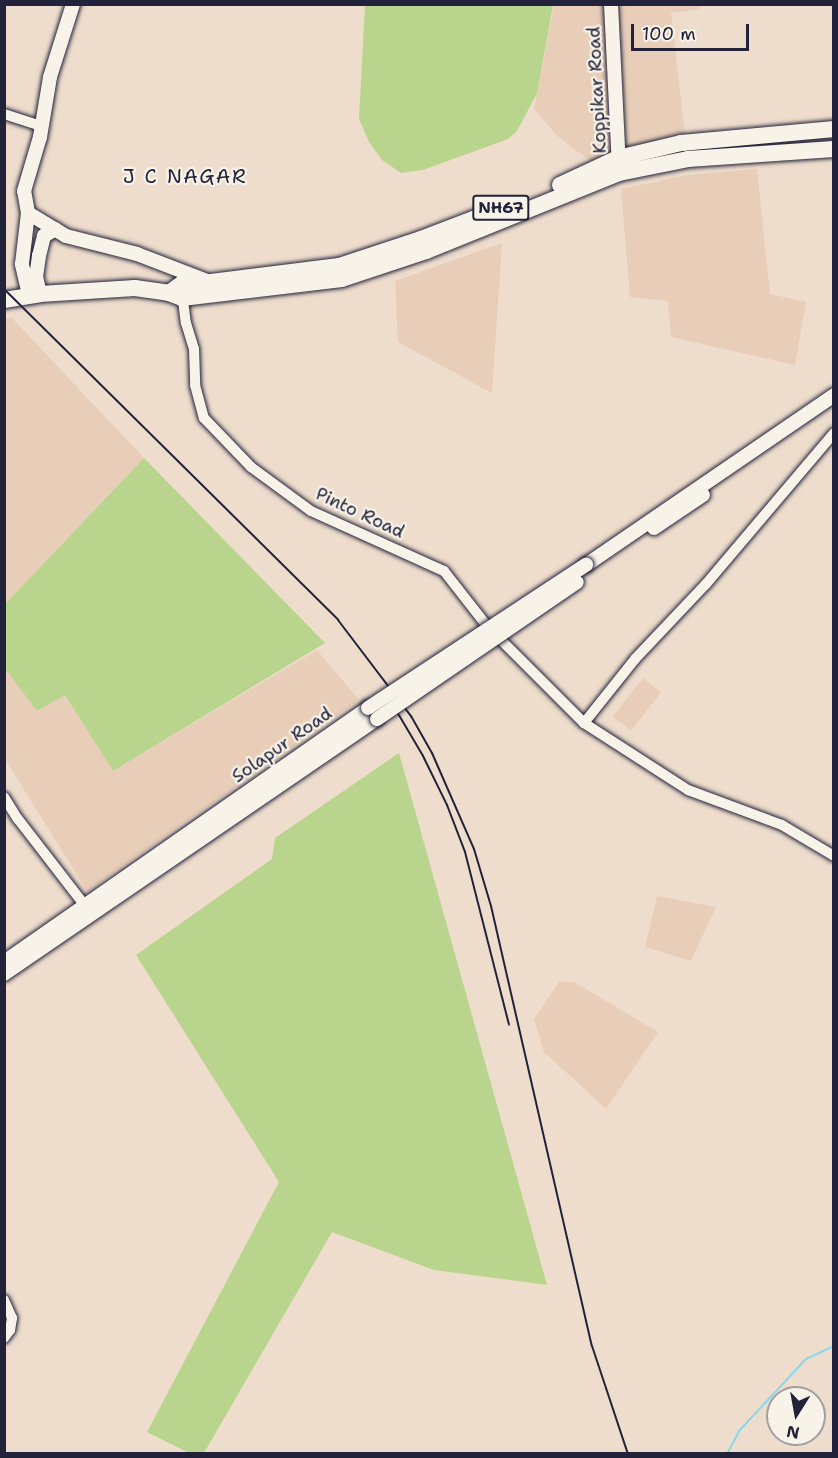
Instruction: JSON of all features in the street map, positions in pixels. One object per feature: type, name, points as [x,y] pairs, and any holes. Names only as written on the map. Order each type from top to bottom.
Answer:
[{"type":"highway","name":"NH67","points":[[178,291],[211,282],[339,266],[681,143],[834,129]]},
{"type":"highway","name":"NH67","points":[[4,300],[34,295],[135,288],[178,291],[342,279],[426,251],[619,165],[834,149]]},
{"type":"main road","points":[[34,295],[22,264],[28,213],[24,191],[41,126],[44,104],[73,4]]},
{"type":"main road","name":"Koppikar Road","points":[[611,4],[619,165]]},
{"type":"main road","points":[[28,213],[66,236],[137,254],[211,282]]},
{"type":"main road","points":[[34,295],[44,236],[55,230]]},
{"type":"main road","points":[[589,569],[834,395]]},
{"type":"main road","points":[[589,569],[834,406]]},
{"type":"main road","name":"Solapur Road","points":[[4,974],[368,708],[589,569]]},
{"type":"main road","name":"Solapur Road","points":[[4,962],[89,910],[377,719],[589,569]]},
{"type":"street","points":[[4,114],[41,126]]},
{"type":"street","name":"Pinto Road","points":[[178,291],[194,349],[195,385],[204,418],[251,467],[310,511],[444,571],[494,633],[584,723],[688,790],[782,825],[834,856]]},
{"type":"street","points":[[584,723],[635,659],[706,584],[834,433]]},
{"type":"street","points":[[4,797],[18,819],[89,910]]},
{"type":"street","points":[[4,1300],[12,1318],[10,1330],[4,1338]]},
{"type":"shaded area","points":[[554,5],[699,5],[699,9],[671,13],[685,135],[608,158],[589,160],[557,136],[534,109]]},
{"type":"shaded area","points":[[757,169],[770,294],[806,302],[795,365],[671,337],[668,301],[630,297],[621,189],[688,175]]},
{"type":"shaded area","points":[[502,243],[492,393],[398,342],[395,281]]},
{"type":"shaded area","points":[[11,317],[144,458],[5,604],[4,320]]},
{"type":"shaded area","points":[[317,650],[359,700],[87,891],[5,759],[5,669],[37,711],[65,695],[113,771]]},
{"type":"shaded area","points":[[643,678],[661,692],[631,731],[613,717]]},
{"type":"shaded area","points":[[657,896],[716,907],[691,961],[645,947]]},
{"type":"shaded area","points":[[559,982],[574,982],[658,1032],[606,1109],[544,1052],[534,1019]]},
{"type":"green space","points":[[365,5],[553,5],[537,93],[517,131],[508,139],[423,170],[401,173],[382,160],[369,142],[359,119]]},
{"type":"green space","points":[[144,458],[325,643],[113,771],[65,695],[37,711],[5,669],[5,604]]},
{"type":"green space","points":[[399,753],[547,1285],[434,1270],[332,1232],[204,1453],[189,1453],[147,1432],[279,1182],[136,955],[272,859],[275,838]]},
{"type":"waterway","points":[[727,1454],[739,1431],[806,1359],[834,1346]]},
{"type":"railway","points":[[4,289],[338,620],[411,716],[432,753],[474,849],[491,906],[592,1346],[628,1454]]},
{"type":"railway","points":[[393,705],[423,756],[447,805],[465,852],[509,1024]]},
{"type":"district","name":"J C NAGAR","points":[[185,176]]}]
